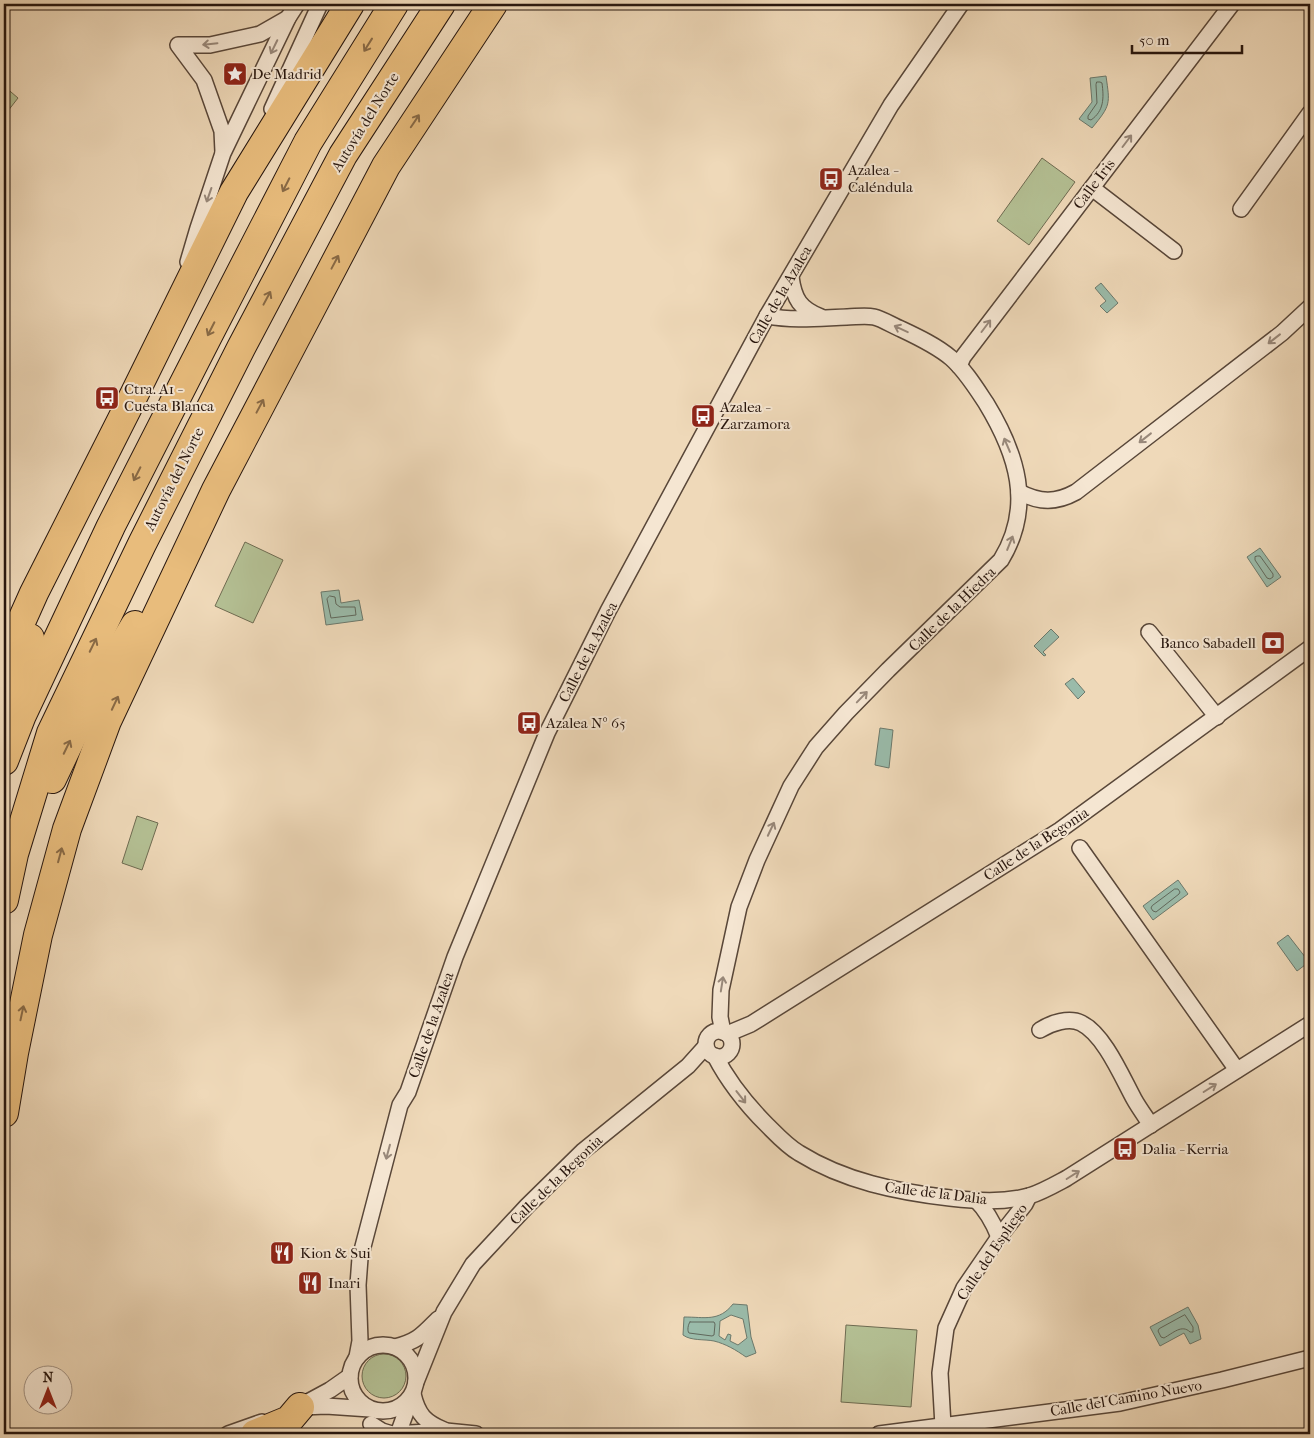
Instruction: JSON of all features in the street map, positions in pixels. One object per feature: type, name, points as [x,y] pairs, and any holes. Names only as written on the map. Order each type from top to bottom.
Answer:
[{"type":"highway","points":[[4,660],[34,593],[234,192],[350,4]]},
{"type":"highway","points":[[4,761],[22,715],[111,526],[208,336],[308,142],[394,4]]},
{"type":"highway","name":"Autovía del Norte","points":[[4,900],[14,854],[51,733],[142,544],[241,348],[343,155],[441,4]]},
{"type":"highway","points":[[4,1113],[38,935],[67,829],[107,721],[216,490],[386,166],[493,4]]},
{"type":"highway","points":[[4,710],[40,608],[201,274],[204,267],[206,248]]},
{"type":"highway","points":[[14,854],[88,703],[216,490]]},
{"type":"highway","points":[[234,1434],[289,1420],[300,1408]]},
{"type":"street","points":[[173,316],[198,228],[223,153],[288,18],[297,4]]},
{"type":"street","points":[[234,192],[320,4]]},
{"type":"street","name":"Calle de la Azalea","points":[[357,1357],[360,1341],[358,1285],[360,1258],[400,1105],[408,1092],[455,957],[547,733],[608,611],[767,316],[890,105],[961,4]]},
{"type":"street","name":"Calle Iris","points":[[959,366],[962,357],[1232,4]]},
{"type":"street","points":[[223,153],[222,132],[204,80],[178,45],[210,45],[260,34],[288,18]]},
{"type":"street","points":[[1241,209],[1310,113]]},
{"type":"street","points":[[1092,188],[1174,251]]},
{"type":"street","points":[[791,277],[793,289],[800,304],[823,318]]},
{"type":"street","points":[[1019,492],[1033,498],[1054,500],[1064,498],[1076,492],[1282,333],[1310,307]]},
{"type":"street","name":"Calle de la Hiedra","points":[[727,1037],[720,1017],[721,990],[739,907],[757,860],[791,786],[816,747],[846,713],[1001,560],[1009,547],[1018,522],[1018,480],[1012,458],[995,419],[977,390],[950,357],[933,346],[874,317],[786,319],[767,316]]},
{"type":"street","points":[[4,629],[34,593]]},
{"type":"street","points":[[1150,632],[1217,717]]},
{"type":"street","name":"Calle de la Begonia","points":[[727,1037],[751,1024],[1060,830],[1310,648]]},
{"type":"street","points":[[1080,848],[1237,1070]]},
{"type":"street","points":[[1040,1030],[1048,1025],[1071,1020],[1080,1023],[1092,1031],[1114,1061],[1151,1125]]},
{"type":"street","name":"Calle de la Dalia","points":[[711,1053],[744,1101],[777,1136],[797,1152],[843,1175],[877,1185],[925,1195],[976,1200],[1001,1200],[1029,1196],[1041,1192],[1067,1178],[1310,1024]]},
{"type":"street","points":[[717,1032],[727,1037],[732,1048],[728,1054],[722,1057],[711,1053],[707,1040],[711,1034],[717,1032]]},
{"type":"street","name":"Calle de la Begonia","points":[[398,1434],[444,1312],[473,1264],[527,1206],[583,1151],[688,1066],[711,1053]]},
{"type":"street","name":"Calle del Espliego","points":[[943,1426],[940,1373],[946,1328],[964,1288],[1029,1196]]},
{"type":"street","points":[[976,1200],[992,1220],[999,1237]]},
{"type":"street","name":"Calle de la Begonia","points":[[395,1347],[409,1344],[421,1337],[444,1312]]},
{"type":"street","points":[[446,1431],[427,1422],[415,1404],[413,1391],[416,1371],[412,1361],[404,1353],[395,1347],[385,1345],[374,1346],[365,1350],[357,1357],[351,1370],[350,1385],[367,1415],[382,1431],[398,1434],[446,1431],[476,1434]]},
{"type":"street","name":"Calle del Camino Nuevo","points":[[879,1434],[1120,1403],[1310,1358]]},
{"type":"street","points":[[300,1408],[350,1376]]},
{"type":"street","points":[[300,1408],[326,1406],[367,1415],[398,1408],[413,1391]]},
{"type":"shaded area","points":[[4,86],[18,98],[4,116]]},
{"type":"shaded area","points":[[1042,158],[1075,182],[1029,245],[997,221]]},
{"type":"shaded area","points":[[245,542],[283,560],[253,623],[215,606]]},
{"type":"shaded area","points":[[137,816],[158,823],[142,870],[122,863]]},
{"type":"shaded area","points":[[846,1325],[917,1330],[911,1407],[841,1402]]},
{"type":"shaded area","points":[[388,1354],[400,1360],[405,1367],[405,1385],[400,1392],[393,1397],[380,1398],[372,1395],[365,1388],[362,1372],[365,1364],[372,1357]]},
{"type":"water","points":[[1106,76],[1108,104],[1092,128],[1079,119],[1092,102],[1090,78]]},
{"type":"water","points":[[1101,283],[1118,303],[1107,313],[1100,306],[1106,301],[1095,288]]},
{"type":"water","points":[[1260,548],[1281,577],[1267,587],[1247,557]]},
{"type":"water","points":[[339,590],[341,603],[359,600],[363,620],[326,625],[321,592]]},
{"type":"water","points":[[1051,629],[1059,637],[1043,652],[1046,655],[1044,656],[1034,646]]},
{"type":"water","points":[[1073,678],[1085,692],[1078,699],[1065,684]]},
{"type":"water","points":[[880,728],[893,730],[889,768],[875,765]]},
{"type":"water","points":[[1178,880],[1188,894],[1153,920],[1143,906]]},
{"type":"water","points":[[1288,935],[1309,962],[1297,971],[1277,943]]},
{"type":"water","points":[[733,1304],[747,1305],[751,1337],[756,1353],[746,1357],[718,1342],[694,1339],[683,1335],[684,1317],[705,1318],[717,1316],[728,1310]],"holes":[[[731,1315],[743,1319],[747,1338],[738,1345],[730,1341],[731,1335],[728,1334],[725,1340],[719,1336],[720,1321]]]},
{"type":"water","points":[[1188,1307],[1198,1325],[1201,1339],[1190,1344],[1184,1333],[1160,1346],[1150,1327]]},
{"type":"place","name":"De Madrid","points":[[235,74]]},
{"type":"place","name":"Azalea - Caléndula","points":[[831,179]]},
{"type":"place","name":"Ctra. A1 - Cuesta Blanca","points":[[107,398]]},
{"type":"place","name":"Azalea - Zarzamora","points":[[703,416]]},
{"type":"place","name":"Banco Sabadell","points":[[1273,643]]},
{"type":"place","name":"Azalea Nº 65","points":[[529,723]]},
{"type":"place","name":"Dalia - Kerria","points":[[1125,1149]]},
{"type":"place","name":"Kion & Sui","points":[[282,1253]]},
{"type":"place","name":"Inari","points":[[310,1283]]}]
